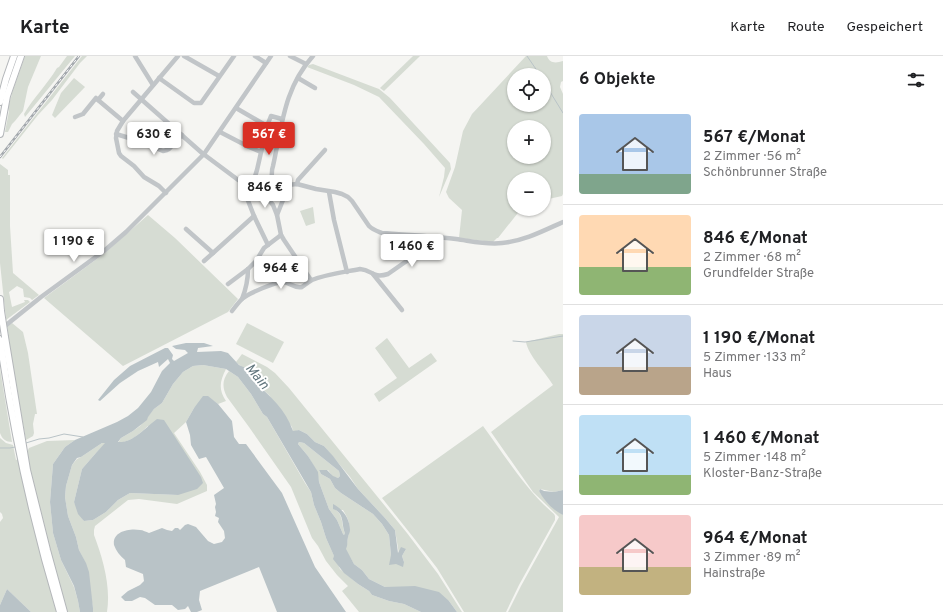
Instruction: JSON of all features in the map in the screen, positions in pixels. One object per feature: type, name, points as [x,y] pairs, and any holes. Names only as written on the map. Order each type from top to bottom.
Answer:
[{"type":"highway","points":[[10,70],[11,56]]},
{"type":"highway","points":[[0,102],[14,56]]},
{"type":"highway","points":[[0,134],[7,96],[21,56]]},
{"type":"highway","points":[[0,299],[2,339],[23,471],[42,551],[60,612]]},
{"type":"highway","points":[[18,432],[38,517],[64,612]]},
{"type":"street","points":[[135,56],[153,85]]},
{"type":"street","points":[[166,193],[159,186],[144,177],[134,166],[121,156],[118,151],[116,134],[119,126],[178,56]]},
{"type":"street","points":[[184,56],[219,76]]},
{"type":"street","points":[[159,78],[198,104],[202,101],[234,56]]},
{"type":"street","points":[[255,56],[266,63]]},
{"type":"street","points":[[0,330],[41,297],[104,251],[166,193],[204,154],[271,56]]},
{"type":"street","points":[[290,56],[306,64]]},
{"type":"street","points":[[265,195],[272,183],[272,169],[282,119],[293,86],[306,64],[313,56]]},
{"type":"street","points":[[298,78],[315,88]]},
{"type":"street","points":[[133,92],[204,154],[250,189],[265,195],[278,215],[282,235],[311,280]]},
{"type":"street","points":[[75,117],[83,114],[96,98],[98,100],[103,94]]},
{"type":"street","points":[[98,100],[123,121]]},
{"type":"street","points":[[236,108],[266,126]]},
{"type":"street","points":[[268,245],[247,198],[261,152],[266,126],[271,116],[282,119]]},
{"type":"street","points":[[220,132],[261,152]]},
{"type":"street","points":[[116,134],[139,141],[163,151],[169,149],[182,135]]},
{"type":"street","points":[[297,184],[298,180],[325,150]]},
{"type":"street","points":[[272,183],[287,186],[297,184],[329,192],[335,192],[348,197],[369,226],[372,229],[382,233],[500,244],[513,242],[535,235],[563,222]]},
{"type":"street","points":[[278,215],[287,186]]},
{"type":"street","points":[[329,192],[334,220],[347,272]]},
{"type":"street","points":[[204,261],[254,216]]},
{"type":"street","points":[[186,229],[213,253]]},
{"type":"street","points":[[228,284],[248,269],[268,245],[282,235]]},
{"type":"street","points":[[242,299],[279,282],[285,282],[299,287],[304,286],[311,280],[325,276],[362,269],[373,274],[388,274],[441,238]]},
{"type":"street","points":[[232,311],[242,299],[248,281],[248,269]]},
{"type":"street","points":[[373,274],[402,310]]},
{"type":"shaded area","points":[[25,56],[41,56],[28,87],[23,111],[12,124],[8,132],[5,132],[9,111],[8,108]]},
{"type":"shaded area","points":[[67,56],[75,56],[25,117],[24,114],[28,108]]},
{"type":"shaded area","points":[[82,56],[87,56],[3,159],[2,158]]},
{"type":"shaded area","points":[[413,56],[420,56],[384,91],[380,88]]},
{"type":"shaded area","points":[[526,56],[547,56],[548,59],[554,62],[563,61],[563,81],[561,82],[560,87],[563,94],[563,194],[562,196],[551,198],[551,172],[507,172],[507,216],[515,216],[493,242],[459,238],[462,210],[449,198],[446,192],[455,167],[463,131],[472,114],[507,76],[507,112],[551,112],[551,68],[515,68]]},
{"type":"shaded area","points":[[313,64],[379,89],[390,98],[450,163],[451,169],[439,197],[445,168],[424,144],[379,97],[354,85],[307,67]]},
{"type":"shaded area","points":[[74,78],[85,87],[55,118],[52,115],[61,93]]},
{"type":"shaded area","points":[[0,164],[8,170],[8,175],[10,175],[10,226],[13,273],[39,295],[32,300],[24,297],[23,289],[17,286],[9,292],[12,307],[25,302],[24,300],[28,300],[30,302],[6,320],[0,263]]},
{"type":"shaded area","points":[[313,207],[315,223],[306,226],[300,211]]},
{"type":"shaded area","points":[[148,215],[175,238],[238,299],[228,312],[123,366],[44,298],[105,253]]},
{"type":"shaded area","points":[[12,323],[23,332],[28,353],[37,414],[35,414],[33,424],[33,436],[26,440],[7,326]]},
{"type":"shaded area","points":[[247,323],[284,342],[273,363],[236,344]]},
{"type":"shaded area","points":[[563,334],[563,490],[554,492],[540,489],[539,491],[546,501],[563,515],[563,612],[508,612],[559,517],[533,492],[491,432],[553,385],[530,353],[526,342]]},
{"type":"shaded area","points":[[387,338],[409,368],[431,353],[437,361],[379,402],[374,394],[397,378],[375,348]]},
{"type":"shaded area","points":[[186,343],[204,343],[213,346],[198,348],[197,352],[221,351],[228,353],[239,365],[248,369],[252,375],[250,378],[281,408],[293,431],[299,430],[307,434],[315,442],[324,446],[358,489],[395,530],[398,553],[401,547],[406,549],[402,556],[404,562],[403,567],[396,564],[389,565],[391,555],[389,535],[382,524],[373,514],[335,488],[330,479],[321,474],[319,470],[327,470],[333,476],[338,478],[340,476],[339,471],[304,443],[299,442],[298,444],[318,472],[319,482],[329,509],[337,520],[344,535],[345,533],[341,516],[333,509],[333,504],[343,512],[347,518],[350,526],[350,532],[346,549],[354,564],[362,570],[369,579],[385,587],[415,586],[439,592],[449,601],[457,612],[421,612],[404,604],[389,601],[372,595],[369,591],[344,573],[333,559],[334,556],[314,505],[311,492],[267,417],[263,414],[251,394],[238,377],[226,369],[203,365],[193,366],[183,372],[173,384],[162,403],[154,409],[147,420],[121,438],[118,442],[123,442],[134,438],[157,419],[164,420],[201,477],[203,483],[197,489],[178,495],[130,493],[118,500],[106,512],[93,520],[84,521],[78,514],[74,502],[82,469],[105,443],[102,443],[81,457],[77,458],[72,465],[66,486],[65,497],[68,516],[79,550],[89,572],[93,608],[93,612],[80,612],[74,586],[61,560],[53,533],[50,502],[53,464],[65,447],[75,440],[117,422],[138,408],[151,392],[162,371],[170,363],[168,359],[159,367],[158,362],[138,371],[120,383],[100,401],[98,400],[114,380],[130,366],[165,348],[168,348],[173,355],[172,359],[174,361],[188,353],[185,350],[176,349],[172,346]]},
{"type":"shaded area","points":[[242,354],[267,367],[289,388],[407,533],[438,574],[462,612],[457,612],[449,601],[385,587],[369,579],[362,570],[354,564],[345,549],[349,529],[347,517],[343,510],[336,510],[339,512],[341,518],[345,533],[344,535],[337,520],[329,509],[317,472],[308,456],[298,444],[299,442],[304,443],[339,471],[340,476],[338,478],[333,477],[328,470],[319,470],[321,474],[330,479],[335,488],[373,514],[382,524],[389,535],[391,555],[404,562],[402,556],[406,549],[399,554],[395,530],[358,489],[324,446],[315,442],[307,434],[299,430],[293,432],[292,427],[269,395],[250,378],[252,374],[236,362]]},
{"type":"shaded area","points":[[203,365],[226,369],[222,377],[221,389],[223,397],[226,401],[218,404],[208,397],[194,408],[186,422],[174,433],[200,472],[207,485],[207,491],[177,504],[139,499],[128,500],[95,526],[94,535],[105,573],[108,602],[107,612],[93,612],[85,562],[79,550],[68,516],[65,497],[66,486],[72,465],[77,459],[102,443],[106,443],[82,469],[74,502],[84,521],[93,520],[106,512],[118,500],[130,493],[178,495],[148,426],[131,439],[118,443],[121,438],[140,426],[154,409],[162,403],[173,384],[183,372],[193,366]]},
{"type":"shaded area","points":[[0,369],[12,442],[4,440],[0,433]]},
{"type":"shaded area","points":[[229,371],[238,377],[251,394],[263,414],[267,417],[311,492],[326,538],[340,569],[369,591],[372,595],[404,604],[421,612],[359,612],[342,591],[348,586],[326,561],[312,538],[291,487],[227,397],[224,390],[224,384],[225,377]]},
{"type":"shaded area","points":[[203,396],[208,396],[218,404],[232,421],[234,437],[239,444],[246,444],[282,493],[315,567],[346,612],[277,612],[259,567],[200,591],[199,600],[202,610],[197,612],[191,612],[188,606],[185,609],[178,610],[172,605],[155,605],[145,598],[140,597],[132,601],[125,601],[121,597],[144,581],[143,574],[126,567],[125,560],[114,545],[116,536],[122,532],[127,530],[141,530],[149,533],[162,528],[172,531],[175,528],[180,530],[188,524],[196,527],[208,541],[214,544],[222,542],[225,538],[224,531],[218,522],[219,518],[215,516],[216,504],[214,495],[224,488],[206,457],[199,459],[191,445],[186,422]]},
{"type":"shaded area","points":[[483,426],[525,483],[555,516],[555,520],[519,585],[506,612],[464,612],[437,568],[382,498]]},
{"type":"shaded area","points":[[0,438],[6,443],[13,445],[16,460],[25,456],[29,448],[47,441],[75,440],[65,447],[53,464],[50,502],[53,533],[61,560],[74,587],[80,612],[31,612],[7,589],[0,605],[0,522],[3,518],[0,512]]},
{"type":"shaded area","points":[[540,489],[554,492],[563,490],[563,515],[546,502],[539,491]]},
{"type":"shaded area","points":[[7,589],[31,612],[0,612],[0,605]]},
{"type":"waterway","points":[[527,56],[535,68]]},
{"type":"waterway","points":[[551,93],[563,113]]},
{"type":"waterway","points":[[513,341],[525,342],[563,336]]},
{"type":"waterway","points":[[26,443],[64,434],[83,437]]},
{"type":"waterway","points":[[0,448],[15,447]]},
{"type":"railway","points":[[0,157],[79,56]]},
{"type":"water label","name":"Main","points":[[258,376]]}]
